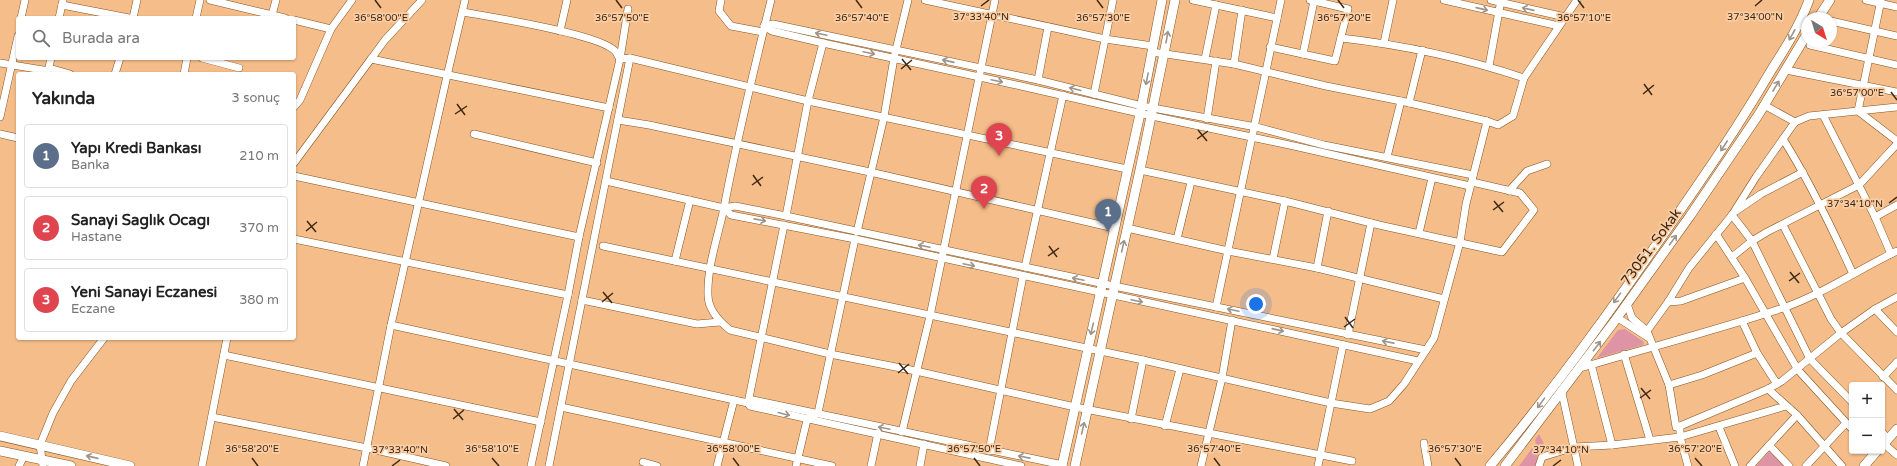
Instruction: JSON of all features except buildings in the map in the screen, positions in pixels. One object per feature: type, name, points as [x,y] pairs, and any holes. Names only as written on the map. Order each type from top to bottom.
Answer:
[{"type":"main road","points":[[1063,465],[1087,349],[1141,110],[1162,0]]},
{"type":"main road","points":[[1075,466],[1153,112],[1175,0]]},
{"type":"main road","points":[[1490,466],[1525,424],[1659,242],[1717,157],[1787,44],[1803,15],[1809,0]]},
{"type":"main road","points":[[1822,12],[1830,0]]},
{"type":"main road","name":"73051. Sokak","points":[[1505,466],[1618,318],[1690,216],[1764,105],[1801,44]]},
{"type":"main road","points":[[1885,440],[1897,429]]},
{"type":"main road","points":[[0,436],[130,466]]},
{"type":"main road","points":[[0,451],[24,456],[43,463],[71,466]]},
{"type":"main road","points":[[1864,466],[1873,454]]},
{"type":"street","points":[[21,16],[25,0]]},
{"type":"street","points":[[133,16],[137,0]]},
{"type":"street","points":[[196,16],[200,0]]},
{"type":"street","points":[[210,0],[276,16]]},
{"type":"street","points":[[272,15],[276,0]]},
{"type":"street","points":[[296,105],[300,100],[331,29],[352,0]]},
{"type":"street","points":[[296,159],[385,40],[422,0]]},
{"type":"street","points":[[363,466],[391,325],[407,262],[418,203],[465,0]]},
{"type":"street","points":[[560,31],[567,0]]},
{"type":"street","points":[[721,0],[719,11],[731,26],[764,29],[1063,95],[1153,112],[1207,118],[1256,127],[1324,145],[1387,158],[1520,193],[1534,210],[1502,252],[1371,223],[1328,211],[1241,191],[1191,182],[1140,170]]},
{"type":"street","points":[[770,0],[737,144],[711,270],[708,296],[711,309],[720,322],[730,330],[830,354],[916,370],[1087,410],[1165,426],[1352,460]]},
{"type":"street","points":[[857,232],[884,117],[894,58],[908,0]]},
{"type":"street","points":[[925,0],[1153,49],[1165,53],[1234,64],[1326,86],[1401,101],[1487,121],[1498,125],[1513,116],[1524,78],[1577,0]]},
{"type":"street","points":[[902,432],[930,316],[995,0]]},
{"type":"street","points":[[1094,94],[1113,0]]},
{"type":"street","points":[[1193,0],[1277,18]]},
{"type":"street","points":[[1216,306],[1256,127],[1270,47],[1281,0]]},
{"type":"street","points":[[1270,47],[1335,61],[1348,9],[1312,0],[1303,54]]},
{"type":"street","points":[[1384,43],[1393,0]]},
{"type":"street","points":[[1444,0],[1559,26]]},
{"type":"street","points":[[1491,0],[1501,1],[1565,17]]},
{"type":"street","points":[[1866,0],[1881,2],[1897,7]]},
{"type":"street","points":[[1489,66],[1501,1]]},
{"type":"street","points":[[60,16],[63,2],[121,16]]},
{"type":"street","points":[[1858,111],[1881,2]]},
{"type":"street","points":[[1205,59],[1216,5]]},
{"type":"street","points":[[531,466],[579,237],[620,59],[628,9]]},
{"type":"street","points":[[1234,64],[1242,10]]},
{"type":"street","points":[[463,12],[560,31],[605,45],[615,51],[620,59]]},
{"type":"street","points":[[296,20],[331,29]]},
{"type":"street","points":[[1837,22],[1897,36]]},
{"type":"street","points":[[764,29],[773,24],[1038,80],[1094,94],[1141,110]]},
{"type":"street","points":[[1038,80],[1048,27]]},
{"type":"street","points":[[1341,38],[1384,43],[1422,50],[1489,66],[1524,78]]},
{"type":"street","points":[[786,216],[808,101],[823,43]]},
{"type":"street","points":[[0,117],[16,46]]},
{"type":"street","points":[[1823,48],[1897,64]]},
{"type":"street","points":[[1409,103],[1422,50]]},
{"type":"street","points":[[620,59],[630,58],[808,101],[968,134],[1050,154],[1127,169]]},
{"type":"street","points":[[549,466],[630,58]]},
{"type":"street","points":[[371,59],[447,76],[609,108]]},
{"type":"street","points":[[0,62],[48,71],[51,60]]},
{"type":"street","points":[[115,72],[119,60]]},
{"type":"street","points":[[184,72],[187,60]]},
{"type":"street","points":[[209,60],[239,68]]},
{"type":"street","points":[[1207,118],[1216,61]]},
{"type":"street","points":[[1786,70],[1863,84],[1897,92]]},
{"type":"street","points":[[1025,268],[1063,95]]},
{"type":"street","points":[[1387,158],[1401,101]]},
{"type":"street","points":[[1764,105],[1795,122]]},
{"type":"street","points":[[1648,334],[1689,268],[1732,215],[1756,177],[1795,122],[1809,116],[1897,107]]},
{"type":"street","points":[[1732,257],[1752,241],[1859,185],[1897,142],[1858,111]]},
{"type":"street","points":[[1153,112],[1253,138],[1432,178],[1472,181]]},
{"type":"street","points":[[1580,368],[1784,308],[1894,253],[1823,115]]},
{"type":"street","points":[[618,120],[870,172],[955,192],[1038,209],[1114,228]]},
{"type":"street","points":[[603,246],[843,298],[1143,360],[1331,403],[1370,409],[1389,401],[1404,384],[1434,338],[1460,242],[1472,181],[1487,121]]},
{"type":"street","points":[[0,134],[16,138]]},
{"type":"street","points":[[474,134],[597,163]]},
{"type":"street","points":[[1783,139],[1804,172],[1853,274]]},
{"type":"street","points":[[1509,191],[1527,171],[1547,164]]},
{"type":"street","points":[[1732,215],[1761,194],[1804,172]]},
{"type":"street","points":[[296,176],[579,237]]},
{"type":"street","points":[[1418,233],[1432,178]]},
{"type":"street","points":[[606,181],[724,208],[735,206],[943,250],[1025,268],[1101,289]]},
{"type":"street","points":[[1177,240],[1191,182]]},
{"type":"street","points":[[675,261],[690,200]]},
{"type":"street","points":[[1273,259],[1285,201]]},
{"type":"street","points":[[1875,217],[1897,205]]},
{"type":"street","points":[[724,208],[731,215],[854,239],[1023,276],[1216,306],[1348,335],[1426,350]]},
{"type":"street","points":[[1317,268],[1328,211]]},
{"type":"street","points":[[1732,215],[1752,241],[1810,359],[1849,399]]},
{"type":"street","points":[[1348,335],[1371,223]]},
{"type":"street","points":[[748,403],[760,337],[784,225]]},
{"type":"street","points":[[1783,225],[1841,333],[1897,390]]},
{"type":"street","points":[[1127,228],[1228,251],[1317,268],[1444,300]]},
{"type":"street","points":[[1716,234],[1745,278],[1798,370],[1849,426]]},
{"type":"street","points":[[296,239],[568,295]]},
{"type":"street","points":[[796,466],[807,420],[818,413],[854,239]]},
{"type":"street","points":[[989,451],[1023,276]]},
{"type":"street","points":[[1668,302],[1681,301],[1745,278]]},
{"type":"street","points":[[1113,291],[1232,320],[1418,361]]},
{"type":"street","points":[[1627,304],[1632,318],[1648,334],[1669,385],[1676,427],[1777,384],[1798,370],[1841,333],[1875,309],[1897,297]]},
{"type":"street","points":[[582,300],[697,324],[720,322]]},
{"type":"street","points":[[1875,309],[1897,332]]},
{"type":"street","points":[[1618,318],[1648,334]]},
{"type":"street","points":[[1201,466],[1222,378],[1232,320]]},
{"type":"street","points":[[1742,321],[1757,352],[1777,384]]},
{"type":"street","points":[[391,325],[748,403],[750,406],[807,420],[878,433],[991,463],[1021,466]]},
{"type":"street","points":[[43,463],[40,445],[53,413],[71,381],[102,340]]},
{"type":"street","points":[[202,466],[227,340]]},
{"type":"street","points":[[1318,466],[1343,345]]},
{"type":"street","points":[[1669,385],[1702,375],[1757,352]]},
{"type":"street","points":[[224,354],[541,422]]},
{"type":"street","points":[[1624,354],[1650,440]]},
{"type":"street","points":[[1131,419],[1143,360]]},
{"type":"street","points":[[1883,377],[1897,362]]},
{"type":"street","points":[[1592,364],[1612,445]]},
{"type":"street","points":[[1165,426],[1180,369]]},
{"type":"street","points":[[1768,389],[1797,416],[1842,466]]},
{"type":"street","points":[[1562,393],[1578,466]]},
{"type":"street","points":[[717,466],[734,400]]},
{"type":"street","points":[[748,403],[753,400],[989,451],[1063,465]]},
{"type":"street","points":[[1539,466],[1542,457],[1574,446],[1612,445],[1680,437],[1786,406]]},
{"type":"street","points":[[561,407],[832,466]]},
{"type":"street","points":[[212,416],[446,466]]},
{"type":"street","points":[[1750,466],[1769,444],[1797,416]]},
{"type":"street","points":[[1806,466],[1826,447],[1846,423]]},
{"type":"street","points":[[1680,426],[1680,437],[1688,466]]},
{"type":"street","points":[[1719,426],[1735,466]]},
{"type":"street","points":[[871,466],[878,433]]},
{"type":"street","points":[[1424,443],[1428,466]]},
{"type":"street","points":[[920,466],[924,444]]},
{"type":"street","points":[[1769,444],[1789,466]]},
{"type":"street","points":[[1885,448],[1897,455]]},
{"type":"street","points":[[19,466],[24,456]]},
{"type":"street","points":[[642,462],[657,466]]},
{"type":"shaded area","points":[[1625,329],[1644,342],[1643,345],[1597,358],[1618,330]]},
{"type":"shaded area","points":[[1539,434],[1546,448],[1538,453],[1536,466],[1519,466],[1536,443],[1535,440]]},
{"type":"shaded area","points":[[1770,451],[1784,466],[1756,466]]},
{"type":"place","name":"Yeni Sanayi Eczanesi","points":[[999,156]]},
{"type":"place","name":"Sanayi Saglık Ocagı","points":[[984,209]]},
{"type":"place","name":"Yapı Kredi Bankası","points":[[1108,232]]}]
